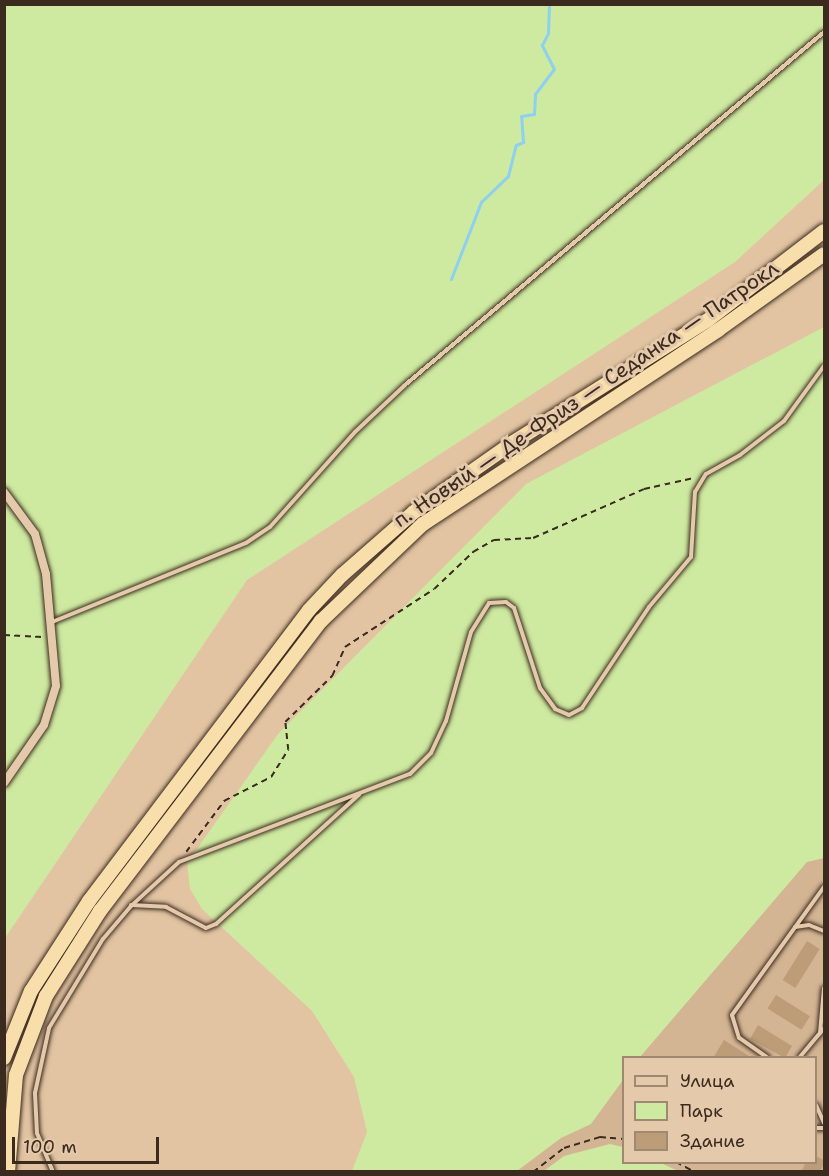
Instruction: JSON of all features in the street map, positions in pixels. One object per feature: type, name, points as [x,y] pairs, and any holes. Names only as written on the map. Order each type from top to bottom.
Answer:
[{"type":"highway","name":"п. Новый — Де-Фриз — Седанка — Патрокл","points":[[4,1058],[31,991],[75,920],[309,610],[342,574],[414,512],[513,443],[708,320],[825,231]]},
{"type":"highway","name":"п. Новый — Де-Фриз — Седанка — Патрокл","points":[[8,1172],[16,1075],[46,996],[100,910],[321,621],[423,524],[718,330],[825,254]]},
{"type":"street","points":[[4,492],[35,534],[51,622],[56,686],[51,710],[4,783]]},
{"type":"lane","points":[[51,622],[246,543],[270,527],[355,432],[405,386],[825,32]]},
{"type":"lane","points":[[53,1172],[37,1133],[35,1093],[49,1028],[103,939],[131,906],[179,861],[410,774],[431,753],[446,721],[471,632],[489,603],[506,602],[514,608],[540,688],[555,709],[569,715],[582,708],[649,607],[691,557],[695,492],[706,474],[740,455],[784,421],[825,366]]},
{"type":"lane","points":[[131,906],[166,908],[206,928],[216,924],[361,793]]},
{"type":"lane","points":[[765,1056],[739,1038],[732,1015],[825,887]]},
{"type":"lane","points":[[795,927],[809,924],[825,931]]},
{"type":"lane","points":[[820,1033],[825,988]]},
{"type":"lane","points":[[801,1056],[825,1028]]},
{"type":"lane","points":[[817,1107],[825,1123]]},
{"type":"path","points":[[179,861],[224,801],[271,777],[288,750],[285,722],[333,676],[345,647],[434,589],[473,552],[494,540],[533,538],[644,489],[706,474]]},
{"type":"path","points":[[4,635],[52,636]]},
{"type":"path","points":[[533,1172],[564,1148],[600,1137],[622,1139]]},
{"type":"path","points":[[680,1164],[695,1172]]},
{"type":"shaded area","points":[[824,818],[824,1171],[387,1172],[622,1063],[622,1164],[817,1164],[817,1056],[636,1056]]},
{"type":"green space","points":[[5,5],[824,5],[824,180],[735,262],[247,580],[5,938]]},
{"type":"green space","points":[[824,327],[824,858],[807,862],[641,1056],[622,1056],[622,1081],[591,1124],[561,1138],[517,1171],[352,1171],[367,1132],[354,1077],[312,1011],[202,909],[190,889],[187,863],[278,734],[526,484]]},
{"type":"green space","points":[[610,1144],[622,1147],[622,1164],[663,1164],[678,1171],[544,1171],[564,1156]]},
{"type":"building","points":[[807,941],[820,949],[795,988],[783,980]]},
{"type":"building","points":[[776,995],[810,1016],[801,1030],[768,1009]]},
{"type":"building","points":[[758,1025],[792,1046],[786,1056],[781,1056],[750,1039]]},
{"type":"building","points":[[724,1040],[749,1056],[714,1056]]},
{"type":"building","points":[[817,1157],[825,1161],[820,1172],[801,1172],[805,1164],[817,1164]]},
{"type":"waterway","points":[[451,279],[481,202],[508,176],[516,145],[523,142],[521,116],[534,114],[535,94],[554,69],[542,45],[548,33],[549,4]]}]
